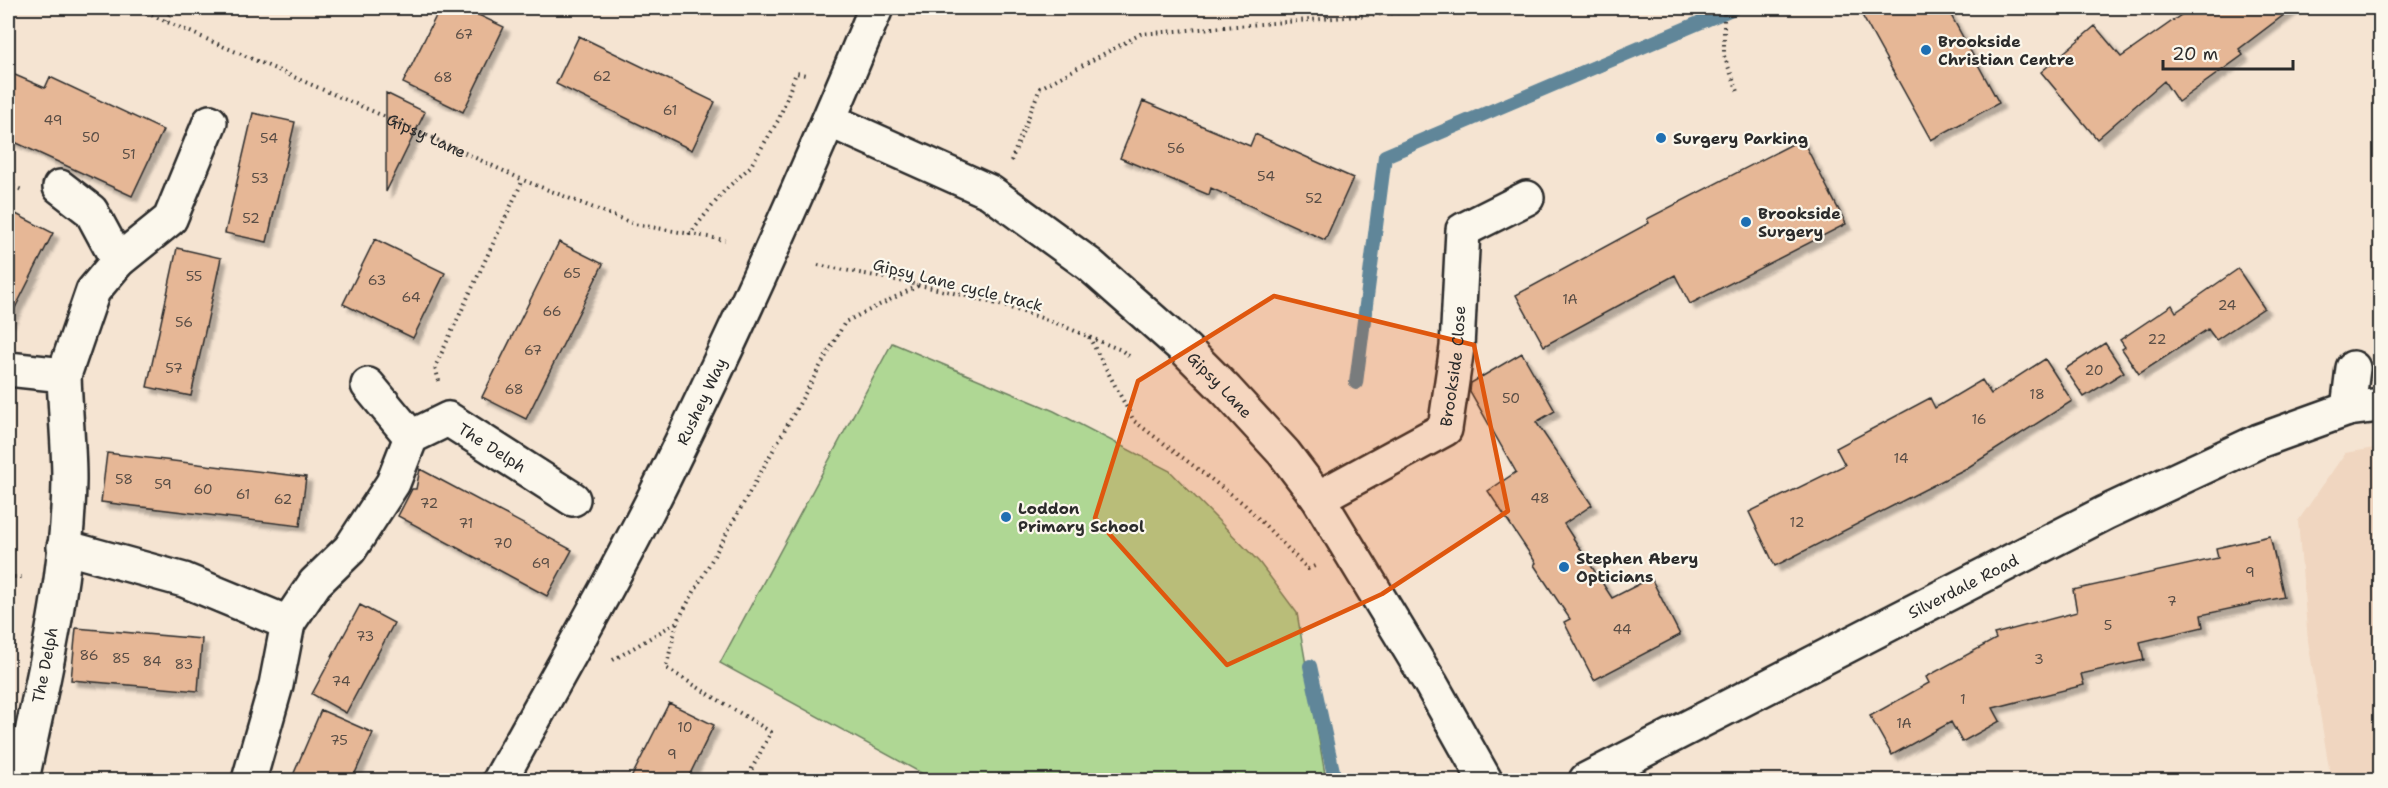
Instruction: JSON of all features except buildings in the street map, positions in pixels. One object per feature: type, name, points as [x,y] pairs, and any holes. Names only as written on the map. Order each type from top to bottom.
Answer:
[{"type":"street","name":"Rushey Way","points":[[500,780],[663,480],[727,348],[829,120],[876,8]]},
{"type":"street","name":"Gipsy Lane","points":[[829,120],[990,192],[1090,265],[1226,390],[1284,453],[1318,498],[1431,684],[1485,780]]},
{"type":"street","name":"The Delph","points":[[17,780],[24,770],[45,669],[64,547],[69,480],[64,375],[93,291],[117,261],[170,219],[210,122]]},
{"type":"street","points":[[60,187],[92,211],[117,261]]},
{"type":"street","name":"Brookside Close","points":[[1318,498],[1445,429],[1457,347],[1463,230],[1527,198]]},
{"type":"street","points":[[2348,409],[2353,368]]},
{"type":"street","points":[[8,369],[64,375]]},
{"type":"street","points":[[249,780],[276,685],[288,622],[315,583],[350,549],[393,483],[411,437],[368,385]]},
{"type":"street","name":"Silverdale Road","points":[[1586,780],[2105,513],[2259,441],[2348,409],[2380,405]]},
{"type":"street","name":"The Delph","points":[[411,437],[448,418],[573,499]]},
{"type":"street","points":[[64,547],[184,580],[288,622]]},
{"type":"path","points":[[8,16],[12,8]]},
{"type":"path","name":"Gipsy Lane","points":[[135,8],[418,131],[524,180],[634,224],[725,240]]},
{"type":"path","points":[[166,21],[173,8]]},
{"type":"path","points":[[1327,17],[1328,8]]},
{"type":"path","points":[[1007,170],[1040,88],[1141,34],[1453,8]]},
{"type":"path","points":[[1724,8],[1724,56],[1739,94]]},
{"type":"path","points":[[689,235],[725,190],[750,167],[779,119],[796,73],[816,78]]},
{"type":"path","points":[[448,418],[435,367],[524,180]]},
{"type":"path","name":"Gipsy Lane cycle track","points":[[818,265],[920,285],[1004,307],[1052,322],[1121,350],[1138,362]]},
{"type":"path","points":[[746,780],[771,732],[666,668],[677,622],[845,322],[920,285]]},
{"type":"path","points":[[1089,337],[1134,421],[1244,504],[1308,569],[1353,553]]},
{"type":"highlighted area","points":[[1274,296],[1474,345],[1508,511],[1382,594],[1227,665],[1095,518],[1138,381]]},
{"type":"shaded area","points":[[2380,447],[2380,780],[2331,780],[2308,641],[2298,521],[2345,453]]},
{"type":"green space","name":"Loddon Primary School","points":[[892,343],[1054,411],[1170,471],[1259,562],[1297,613],[1326,780],[934,780],[720,663]]},
{"type":"waterway","points":[[1356,383],[1385,156],[1734,8]]},
{"type":"waterway","points":[[1310,666],[1335,780]]},
{"type":"place","name":"Brookside Christian Centre","points":[[1926,50]]},
{"type":"place","name":"Surgery Parking","points":[[1661,138]]},
{"type":"place","name":"Brookside Surgery","points":[[1746,222]]},
{"type":"place","name":"Loddon Primary School","points":[[1006,517]]},
{"type":"place","name":"Stephen Abery Opticians","points":[[1564,567]]}]
